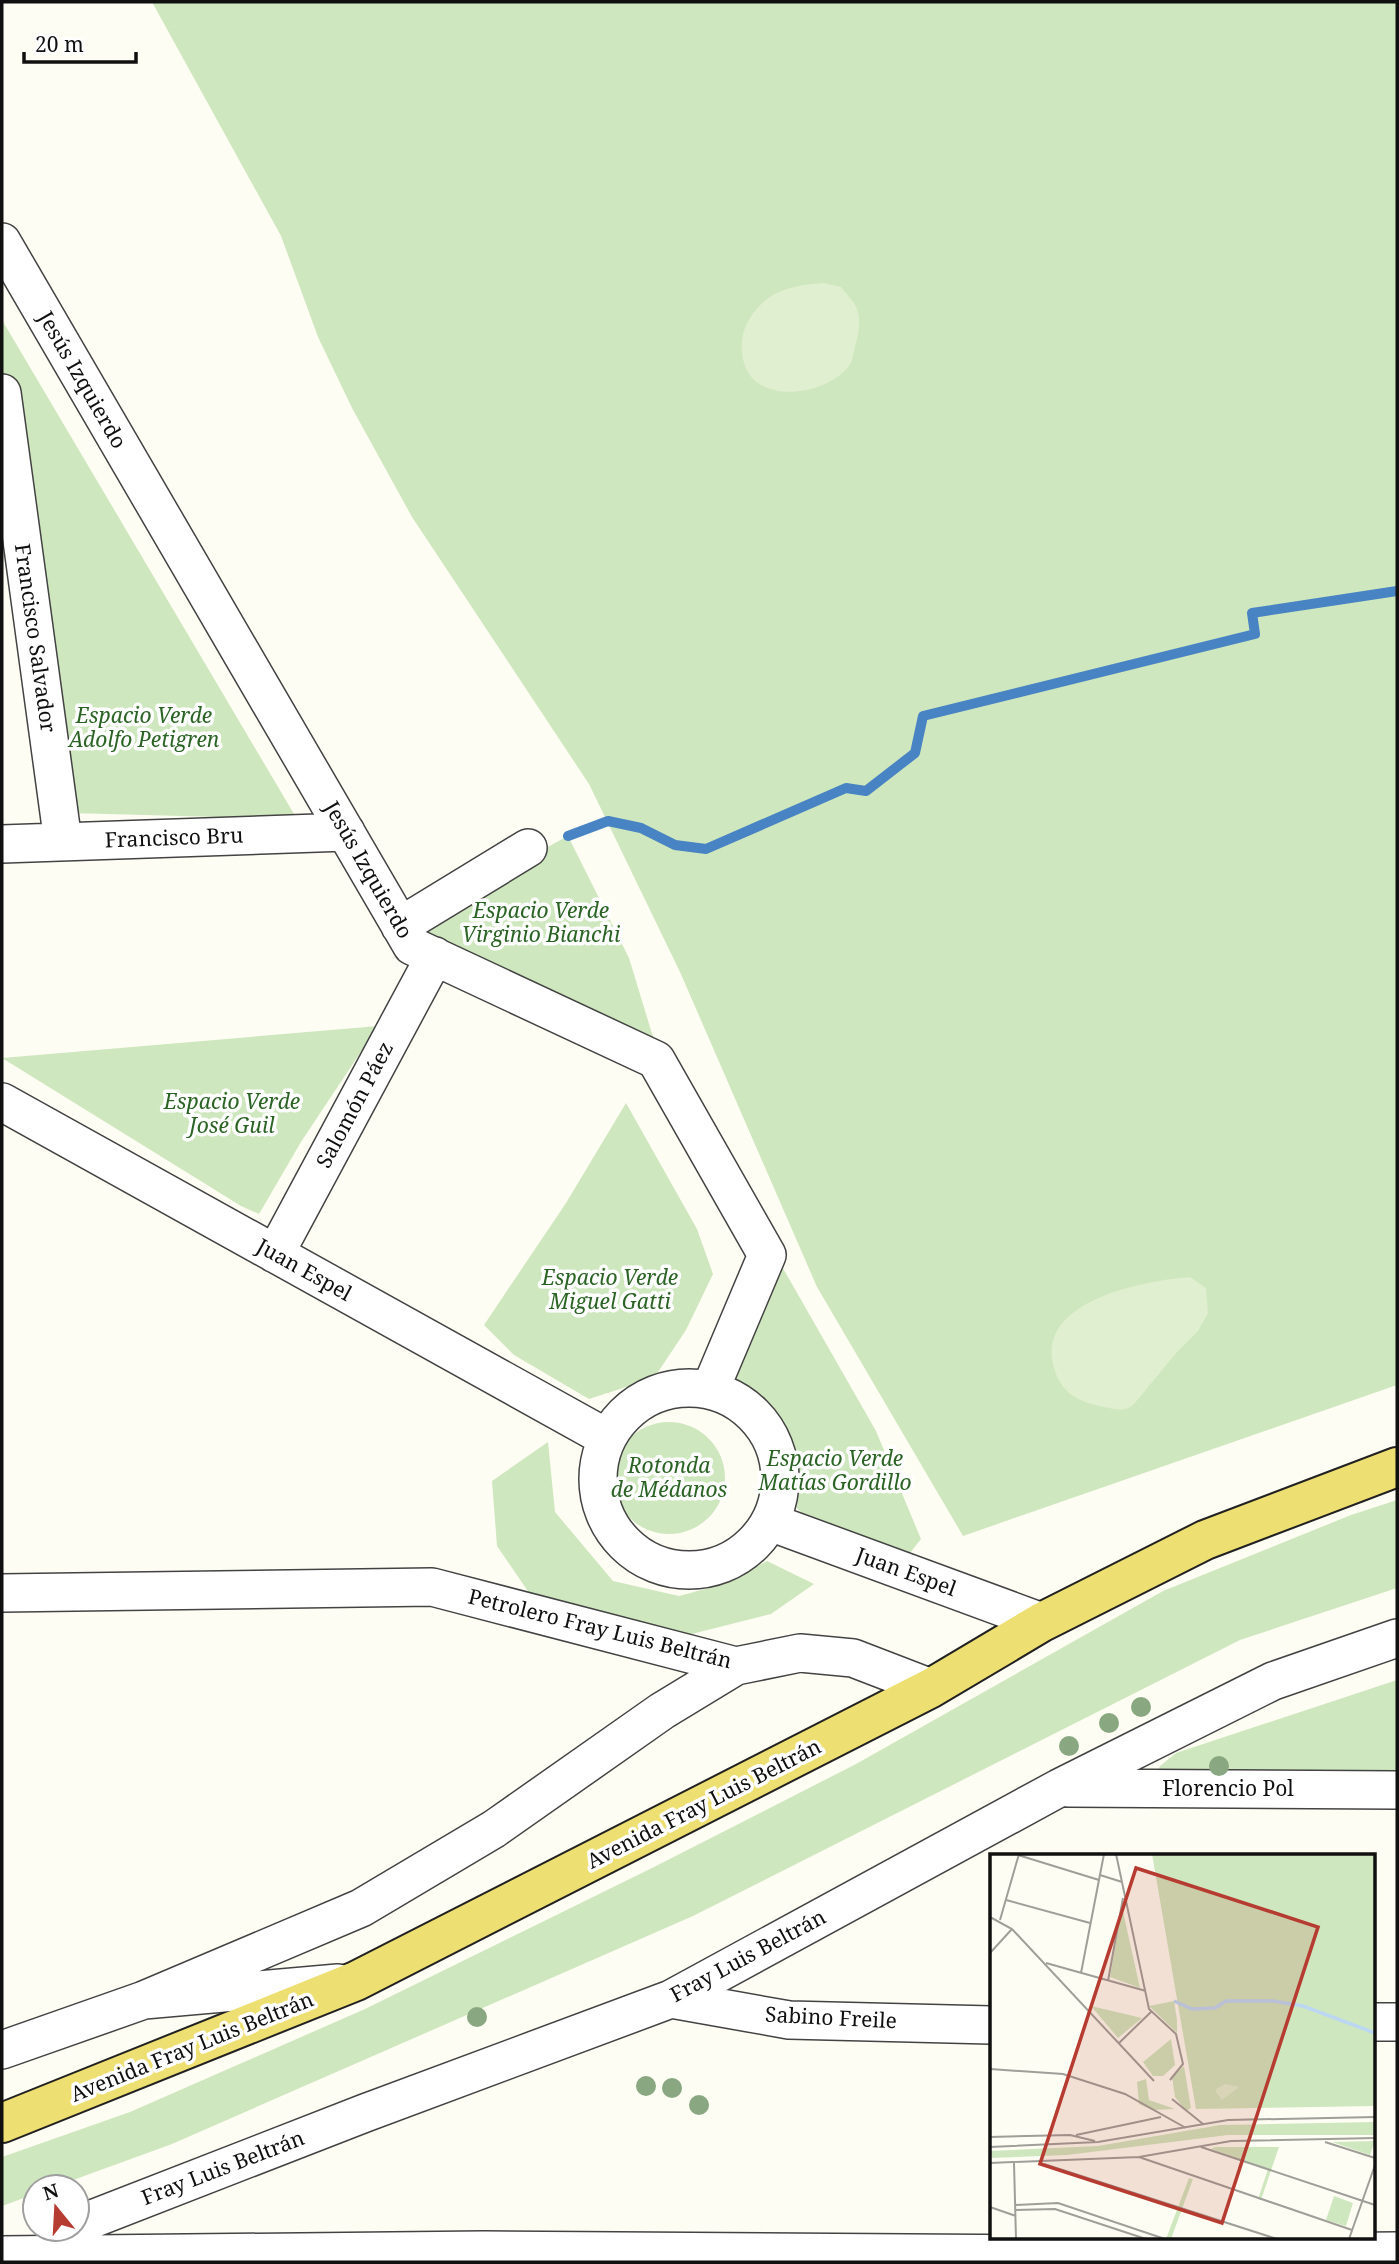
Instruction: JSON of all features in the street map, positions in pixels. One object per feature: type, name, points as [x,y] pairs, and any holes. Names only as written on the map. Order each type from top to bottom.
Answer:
[{"type":"main road","name":"Avenida Fray Luis Beltrán","points":[[2,2123],[356,1981],[931,1688],[1042,1622],[1205,1540],[1397,1467]]},
{"type":"street","name":"Jesús Izquierdo","points":[[2,242],[412,946],[656,1060],[767,1255],[710,1390]]},
{"type":"street","name":"Francisco Salvador","points":[[2,393],[63,842]]},
{"type":"street","name":"Francisco Bru","points":[[2,844],[346,832]]},
{"type":"street","points":[[400,926],[528,848]]},
{"type":"street","name":"Salomón Páez","points":[[275,1254],[435,956]]},
{"type":"street","name":"Juan Espel","points":[[2,1102],[607,1437]]},
{"type":"street","points":[[680,1388],[710,1390],[736,1400],[757,1418],[773,1441],[780,1468],[779,1495],[770,1522],[750,1546],[724,1564],[692,1570],[661,1566],[633,1552],[611,1529],[599,1499],[597,1468],[607,1437],[625,1413],[650,1396],[680,1388]]},
{"type":"street","name":"Juan Espel","points":[[770,1522],[1042,1622]]},
{"type":"street","name":"Petrolero Fray Luis Beltrán","points":[[2,1593],[432,1587],[736,1666],[800,1653],[853,1658],[931,1688]]},
{"type":"street","name":"Fray Luis Beltrán","points":[[91,2220],[365,2113],[671,1999],[1059,1788],[1273,1681],[1397,1638]]},
{"type":"street","points":[[2,2050],[144,2000],[361,1908],[494,1829],[662,1712],[736,1666]]},
{"type":"street","name":"Florencio Pol","points":[[1059,1788],[1397,1790]]},
{"type":"street","points":[[144,2000],[356,1981]]},
{"type":"street","name":"Sabino Freile","points":[[671,1999],[789,2020],[990,2025]]},
{"type":"street","points":[[1374,2022],[1397,2022]]},
{"type":"street","points":[[2,2255],[32,2243]]},
{"type":"street","points":[[2,2255],[484,2250],[1071,2254],[1397,2251]]},
{"type":"green space","points":[[152,2],[1397,2],[1397,1385],[963,1536],[817,1287],[680,972],[589,784],[412,517],[352,408],[318,337],[281,236]]},
{"type":"green space","points":[[824,283],[841,287],[857,309],[858,332],[849,366],[838,377],[824,385],[807,390],[774,390],[760,384],[749,374],[743,359],[742,337],[750,318],[773,295],[802,285]]},
{"type":"green space","name":"Espacio Verde Adolfo Petigren","points":[[2,320],[297,819],[70,813],[2,380]]},
{"type":"green space","name":"Espacio Verde Virginio Bianchi","points":[[568,836],[629,958],[657,1050],[400,926]]},
{"type":"green space","name":"Espacio Verde José Guil","points":[[378,1026],[301,1142],[259,1214],[241,1206],[2,1058]]},
{"type":"green space","name":"Espacio Verde Miguel Gatti","points":[[626,1103],[697,1229],[713,1274],[686,1330],[654,1378],[589,1399],[514,1355],[484,1325],[566,1203]]},
{"type":"green space","name":"Espacio Verde Matías Gordillo","points":[[780,1263],[876,1431],[921,1539],[896,1571],[820,1530],[787,1499],[777,1442],[723,1369]]},
{"type":"green space","points":[[1190,1277],[1206,1288],[1208,1313],[1198,1331],[1134,1404],[1119,1410],[1080,1400],[1068,1392],[1055,1371],[1052,1347],[1059,1327],[1075,1312],[1096,1299],[1120,1290]]},
{"type":"green space","name":"Rotonda de Médanos","points":[[669,1422],[690,1426],[709,1438],[721,1457],[725,1478],[721,1499],[709,1518],[690,1530],[669,1534],[648,1530],[629,1518],[617,1499],[613,1478],[617,1457],[629,1438],[648,1426]]},
{"type":"green space","points":[[548,1442],[555,1512],[613,1581],[679,1596],[724,1584],[767,1561],[814,1584],[771,1614],[660,1642],[553,1628],[497,1546],[492,1481]]},
{"type":"green space","points":[[1397,1500],[1397,1588],[1240,1640],[693,1916],[172,2144],[91,2174],[21,2173],[21,2199],[2,2206],[2,2157],[130,2112],[365,2009],[856,1764],[1163,1591],[1351,1515]]},
{"type":"green space","points":[[1397,1680],[1397,1785],[1156,1775],[1160,1766],[1176,1753]]},
{"type":"waterway","points":[[568,836],[608,821],[641,828],[675,845],[706,849],[846,788],[866,791],[915,753],[923,716],[1255,634],[1252,613],[1397,591]]}]
